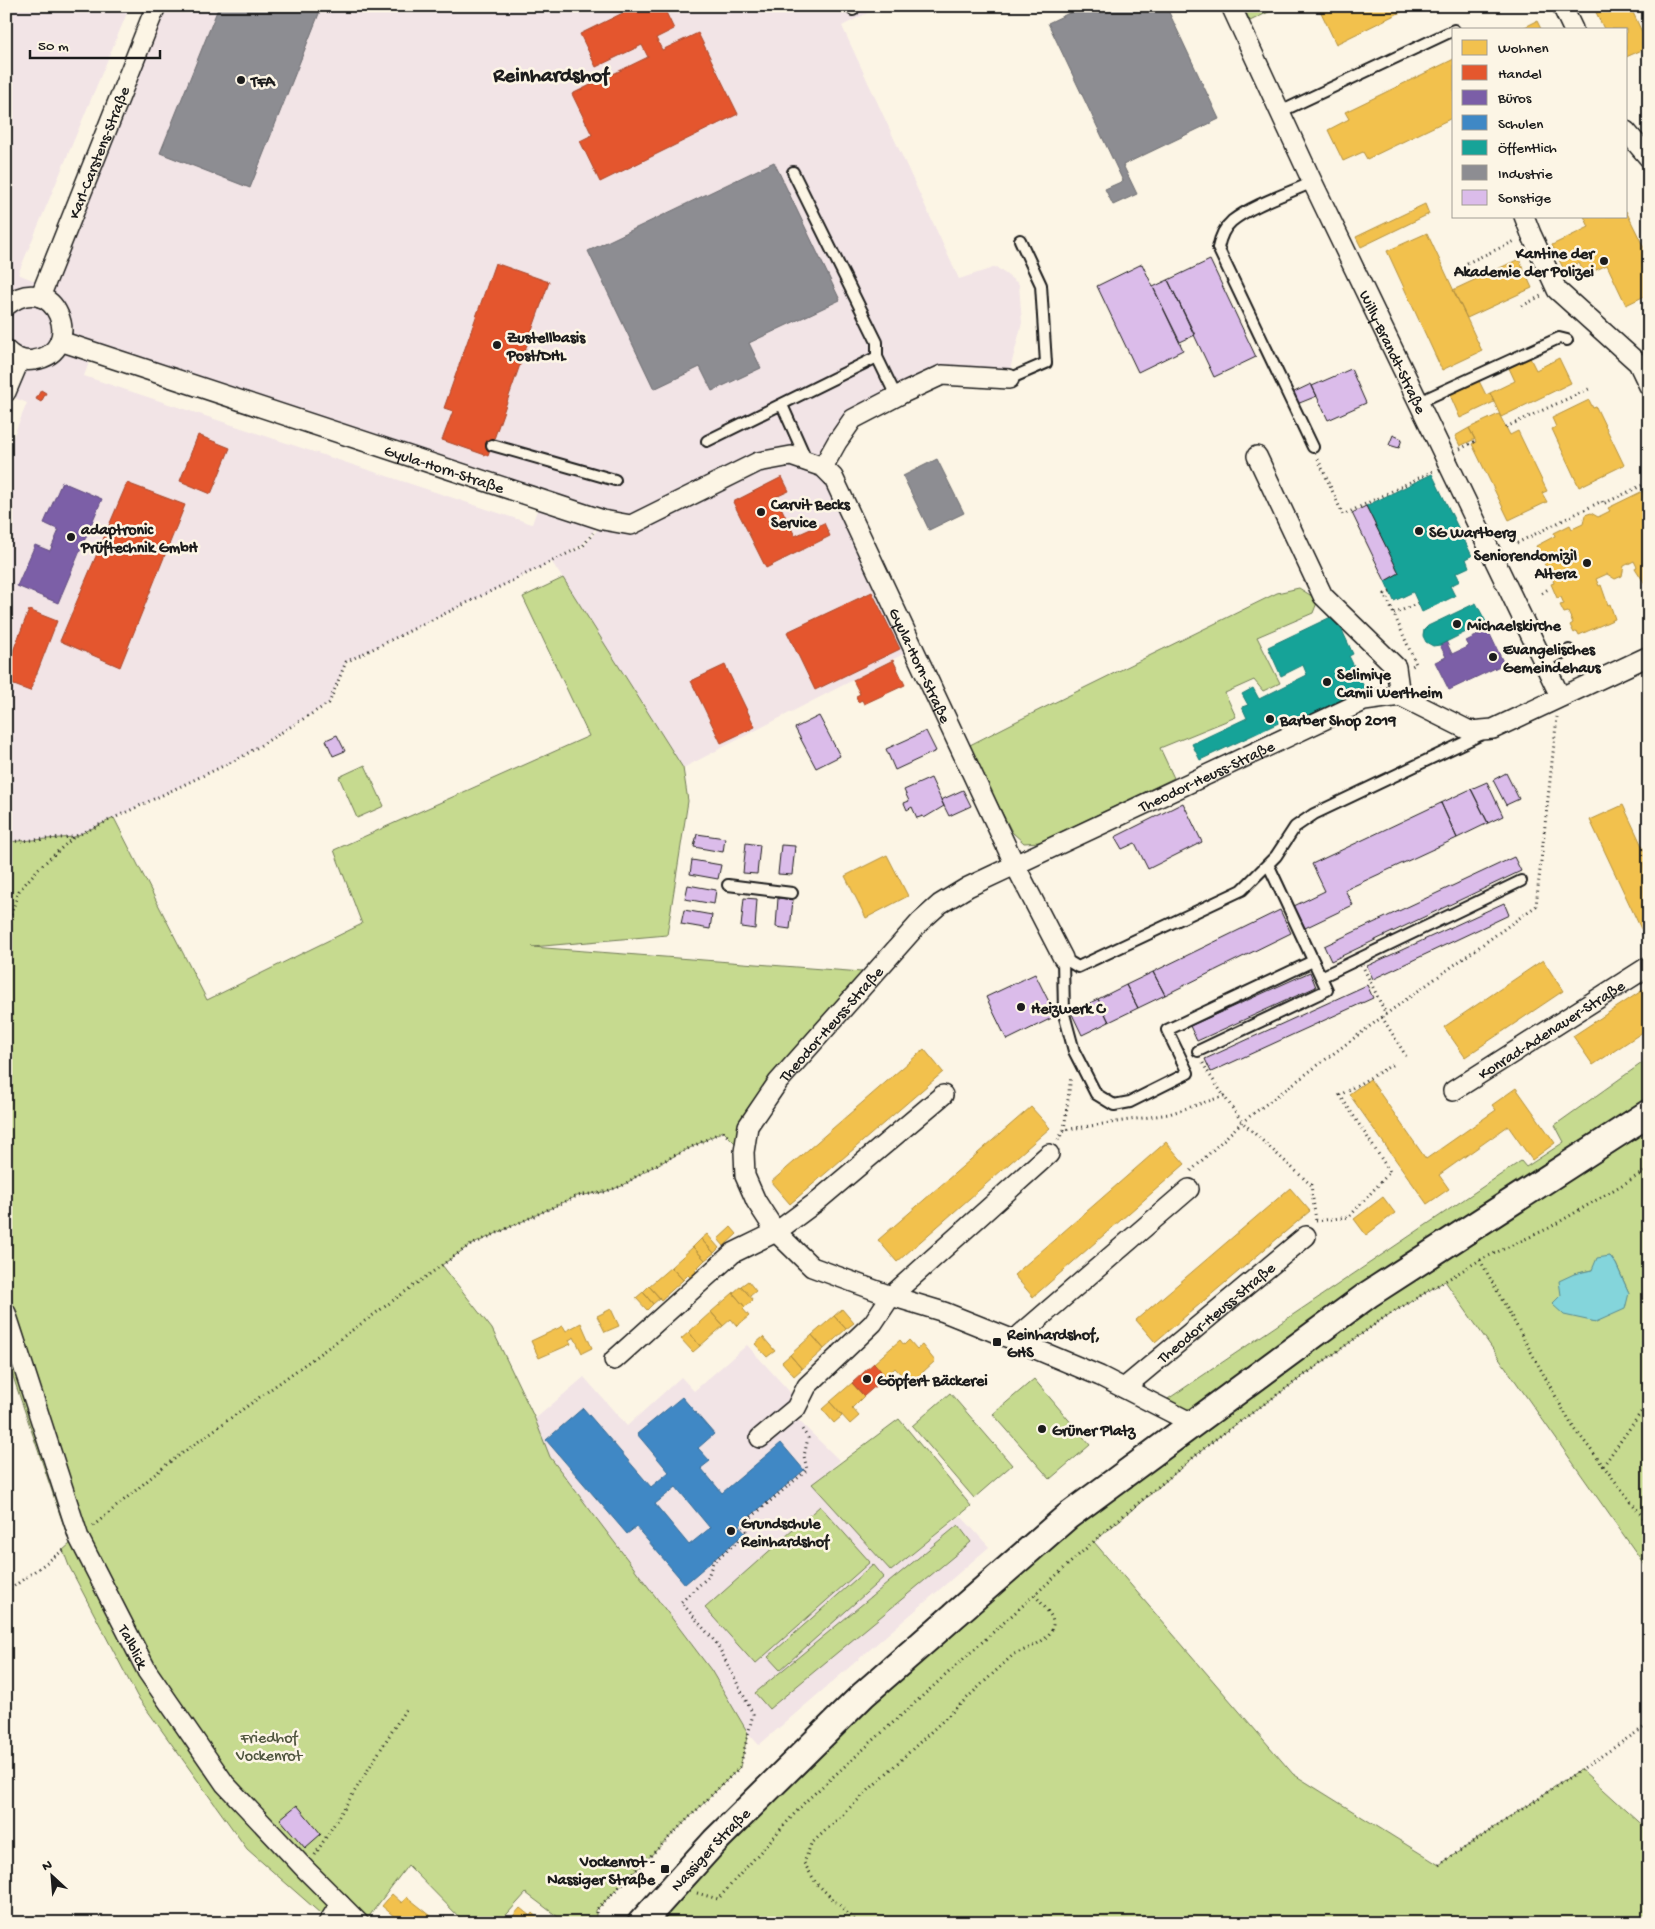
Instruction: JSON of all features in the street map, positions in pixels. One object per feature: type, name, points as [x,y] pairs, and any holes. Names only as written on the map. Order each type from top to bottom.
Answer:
[{"type":"main road","name":"Nassiger Straße","points":[[641,1923],[715,1841],[863,1695],[1068,1516],[1369,1294],[1649,1113]]},
{"type":"street","name":"Karl-Carstens-Straße","points":[[40,297],[156,6]]},
{"type":"street","name":"Willy-Brandt-Straße","points":[[1231,6],[1313,182],[1560,696]]},
{"type":"street","points":[[1562,6],[1573,28]]},
{"type":"street","points":[[1628,133],[1649,158]]},
{"type":"street","points":[[1525,218],[1557,290],[1638,363],[1649,386]]},
{"type":"street","points":[[6,306],[16,298],[27,296],[40,297],[51,303],[61,318],[62,330],[60,341],[48,355],[39,359],[13,355],[6,392]]},
{"type":"street","name":"Gyula-Horn-Straße","points":[[60,341],[603,520],[632,525],[758,462],[791,456],[815,464],[833,477],[1015,866]]},
{"type":"street","points":[[815,464],[837,442],[853,419],[896,396],[942,375],[1010,379]]},
{"type":"street","points":[[1257,456],[1323,596],[1396,667],[1400,696],[1470,731],[1493,728],[1649,656]]},
{"type":"street","name":"Theodor-Heuss-Straße","points":[[1192,1423],[1159,1404],[1100,1376],[1014,1340],[944,1312],[891,1296],[812,1267],[776,1232],[756,1201],[744,1176],[744,1152],[748,1126],[778,1082],[920,922],[940,904],[968,887],[1364,701],[1400,696]]},
{"type":"street","points":[[1015,866],[1063,958]]},
{"type":"street","name":"Konrad-Adenauer-Straße","points":[[1452,1090],[1649,966]]},
{"type":"street","points":[[614,1360],[733,1253],[776,1232],[815,1203],[943,1095]]},
{"type":"street","points":[[760,1438],[796,1408],[807,1386],[873,1323],[891,1296],[1049,1154]]},
{"type":"street","points":[[1014,1340],[1187,1190]]},
{"type":"street","name":"Theodor-Heuss-Straße","points":[[1124,1388],[1311,1229]]},
{"type":"street","name":"Talblick","points":[[6,1313],[79,1538],[147,1671],[225,1784],[359,1923]]},
{"type":"street","points":[[328,1923],[340,1904]]},
{"type":"lane","points":[[1280,112],[1452,30]]},
{"type":"lane","points":[[793,172],[877,342],[877,357],[896,396]]},
{"type":"lane","points":[[1313,182],[1248,211],[1231,222],[1220,237],[1218,248],[1313,447]]},
{"type":"lane","points":[[1010,379],[1046,363],[1041,285],[1020,240]]},
{"type":"lane","points":[[1419,402],[1559,338],[1567,340]]},
{"type":"lane","points":[[707,440],[877,357]]},
{"type":"lane","points":[[782,405],[815,464]]},
{"type":"lane","points":[[492,445],[615,480]]},
{"type":"lane","points":[[1543,662],[1569,650]]},
{"type":"lane","points":[[1063,958],[1078,968],[1242,890],[1276,856],[1295,828],[1314,814],[1493,728]]},
{"type":"lane","points":[[1198,1052],[1327,990],[1268,864]]},
{"type":"lane","points":[[1321,977],[1521,881]]},
{"type":"lane","points":[[728,885],[792,893]]},
{"type":"lane","points":[[1063,958],[1064,1014],[1074,1051],[1096,1094],[1114,1105],[1130,1102],[1188,1073],[1167,1030],[1313,960]]},
{"type":"path","points":[[1467,263],[1515,241]]},
{"type":"path","points":[[1522,306],[1548,293]]},
{"type":"path","points":[[1506,427],[1591,388]]},
{"type":"path","points":[[1313,447],[1343,515],[1436,469]]},
{"type":"path","points":[[1518,543],[1602,501],[1603,504],[1649,482]]},
{"type":"path","points":[[6,929],[19,891],[39,868],[74,836],[240,758],[329,703],[346,662],[583,546],[603,520]]},
{"type":"path","points":[[1542,593],[1550,588]]},
{"type":"path","points":[[1390,592],[1386,594],[1416,664],[1408,668],[1412,672]]},
{"type":"path","points":[[1394,614],[1418,603]]},
{"type":"path","points":[[1187,1190],[1181,1180],[1242,1122],[1386,1014],[1536,906],[1560,696]]},
{"type":"path","points":[[6,842],[74,836]]},
{"type":"path","points":[[1359,959],[1386,1014]]},
{"type":"path","points":[[1382,1017],[1406,1056]]},
{"type":"path","points":[[1049,1154],[1064,1130],[1074,1051]]},
{"type":"path","points":[[1198,1052],[1209,1074],[1242,1122],[1311,1185],[1311,1229],[1349,1217],[1390,1172],[1340,1095],[1392,1065]]},
{"type":"path","points":[[1064,1130],[1169,1114],[1224,1096]]},
{"type":"path","points":[[6,1592],[79,1538],[166,1465],[467,1246],[577,1196],[604,1192],[622,1186],[644,1171],[723,1131],[744,1152]]},
{"type":"path","points":[[673,1886],[718,1899],[805,1802],[1112,1526],[1212,1441],[1386,1317],[1480,1260],[1549,1228],[1649,1169]]},
{"type":"path","points":[[1480,1260],[1571,1424],[1649,1525]]},
{"type":"path","points":[[1603,1466],[1649,1401]]},
{"type":"path","points":[[596,1923],[596,1910],[740,1768],[754,1714],[717,1644],[681,1602],[708,1577],[713,1562],[748,1533],[742,1525],[807,1470],[804,1456],[808,1438],[791,1412]]},
{"type":"path","points":[[858,1923],[816,1883],[804,1863],[811,1844],[1014,1654],[1043,1641],[1052,1626],[1052,1619],[1035,1595]]},
{"type":"path","points":[[306,1870],[407,1707]]},
{"type":"path","points":[[1439,1866],[1649,1724]]},
{"type":"shaded area","points":[[6,6],[130,6],[18,274],[45,285],[156,6],[881,6],[842,26],[959,279],[996,267],[1019,284],[1022,323],[1008,377],[941,373],[857,415],[822,466],[790,454],[631,525],[602,521],[582,545],[563,556],[583,547],[604,522],[632,526],[791,456],[822,469],[913,649],[683,768],[552,562],[346,662],[329,703],[240,758],[74,837],[6,842],[6,454],[27,403],[6,394]],"holes":[[[93,352],[541,499],[532,524],[84,376]]]},
{"type":"shaded area","name":"Grundschule Reinhardshof","points":[[747,1345],[799,1402],[791,1413],[840,1461],[813,1484],[891,1571],[961,1516],[989,1547],[759,1745],[748,1733],[711,1670],[550,1457],[535,1419],[584,1377],[627,1426],[681,1377],[694,1391]]},
{"type":"green space","points":[[1243,6],[1281,6],[1250,21]]},
{"type":"green space","name":"Friedhof Vockenrot","points":[[563,578],[683,768],[688,801],[667,935],[532,947],[875,973],[778,1082],[744,1152],[723,1131],[645,1171],[622,1186],[604,1192],[577,1196],[467,1247],[442,1265],[492,1329],[535,1419],[550,1457],[711,1670],[748,1733],[740,1767],[596,1910],[596,1923],[566,1923],[526,1893],[499,1923],[465,1923],[408,1865],[364,1923],[340,1904],[329,1921],[247,1849],[137,1696],[69,1566],[63,1550],[70,1544],[6,1356],[6,842],[74,837],[114,818],[207,1000],[362,924],[334,850],[589,736],[523,597]]},
{"type":"green space","points":[[1299,588],[1318,600],[1313,613],[1257,637],[1280,683],[1263,691],[1254,680],[1225,693],[1236,717],[1160,748],[1174,778],[1040,842],[1024,843],[1012,832],[968,746],[1277,593]]},
{"type":"green space","points":[[365,765],[384,806],[357,818],[339,777]]},
{"type":"green space","points":[[1649,1058],[1649,1571],[1445,1281],[1385,1317],[1213,1441],[1094,1542],[1293,1774],[1439,1865],[1581,1769],[1649,1831],[1649,1923],[641,1923],[715,1841],[1192,1423],[1159,1405],[1521,1161],[1526,1167],[1564,1142],[1555,1125]],"holes":[[[1610,1256],[1616,1264],[1629,1293],[1596,1322],[1582,1318],[1552,1304],[1561,1295],[1574,1274],[1592,1270]]]},
{"type":"green space","name":"Grüner Platz","points":[[1034,1379],[1090,1445],[1050,1479],[993,1414]]},
{"type":"green space","points":[[950,1393],[1012,1465],[974,1498],[912,1426]]},
{"type":"green space","points":[[899,1419],[971,1506],[891,1571],[812,1484]]},
{"type":"green space","points":[[820,1506],[870,1562],[755,1664],[705,1608]]},
{"type":"green space","points":[[958,1525],[971,1542],[769,1709],[755,1693]]},
{"type":"green space","points":[[873,1564],[884,1577],[780,1670],[768,1657]]},
{"type":"water","points":[[1610,1256],[1616,1264],[1629,1293],[1625,1309],[1596,1322],[1564,1315],[1552,1304],[1561,1295],[1559,1281],[1574,1274],[1592,1270],[1597,1258]]},
{"type":"building: Wohnen","points":[[1318,6],[1413,6],[1336,44]]},
{"type":"building: Wohnen","points":[[1593,6],[1630,6],[1649,47],[1628,56],[1628,28],[1604,28]]},
{"type":"building: Wohnen","points":[[1537,21],[1540,28],[1523,28]]},
{"type":"building: Wohnen","points":[[1452,60],[1452,118],[1367,159],[1363,152],[1343,161],[1328,130],[1349,119],[1345,112]]},
{"type":"building: Wohnen","points":[[1425,204],[1429,214],[1361,247],[1356,237]]},
{"type":"building: Wohnen","name":"Kantine der Akademie der Polizei","points":[[1628,215],[1649,258],[1649,294],[1626,305],[1607,265],[1585,275],[1579,263],[1564,270],[1552,245],[1589,227],[1585,218],[1628,218]]},
{"type":"building: Wohnen","points":[[1427,233],[1482,351],[1442,370],[1387,251]]},
{"type":"building: Wohnen","points":[[1519,259],[1532,288],[1467,318],[1453,290]]},
{"type":"building: Wohnen","points":[[1530,358],[1536,370],[1559,358],[1571,383],[1501,417],[1490,393],[1515,381],[1509,368]]},
{"type":"building: Wohnen","points":[[1479,381],[1486,395],[1490,393],[1494,402],[1460,418],[1450,395]]},
{"type":"building: Wohnen","points":[[1589,400],[1593,408],[1596,407],[1624,465],[1579,487],[1552,429],[1556,427],[1552,418]]},
{"type":"building: Wohnen","points":[[1499,414],[1510,435],[1518,431],[1547,491],[1542,493],[1547,502],[1509,520],[1472,444],[1476,442],[1469,428]]},
{"type":"building: Wohnen","points":[[1469,428],[1475,439],[1460,446],[1455,436]]},
{"type":"building: Wohnen","name":"Seniorendomizil Altera","points":[[1645,490],[1649,498],[1649,597],[1645,588],[1647,587],[1635,568],[1637,567],[1634,561],[1624,566],[1622,576],[1615,579],[1607,574],[1596,579],[1599,586],[1601,585],[1615,619],[1579,635],[1577,631],[1574,633],[1570,625],[1573,623],[1568,612],[1564,613],[1560,605],[1564,604],[1561,597],[1557,598],[1551,584],[1554,583],[1551,576],[1547,577],[1543,569],[1546,567],[1542,559],[1539,560],[1535,552],[1538,550],[1536,546],[1555,536],[1554,533],[1570,525],[1572,529],[1583,524],[1585,515],[1591,513],[1598,517],[1610,511],[1608,508]]},
{"type":"building: Wohnen","points":[[1623,805],[1649,861],[1649,925],[1641,929],[1590,820]]},
{"type":"building: Wohnen","points":[[887,855],[908,896],[866,918],[845,876]]},
{"type":"building: Wohnen","points":[[1543,960],[1563,991],[1465,1057],[1444,1027]]},
{"type":"building: Wohnen","points":[[1649,986],[1649,1028],[1593,1065],[1573,1036]]},
{"type":"building: Wohnen","points":[[924,1049],[943,1072],[790,1204],[771,1182]]},
{"type":"building: Wohnen","points":[[1370,1079],[1426,1159],[1496,1110],[1492,1105],[1516,1088],[1555,1143],[1532,1160],[1508,1126],[1439,1175],[1449,1189],[1427,1204],[1349,1094]]},
{"type":"building: Wohnen","points":[[1031,1107],[1050,1128],[897,1262],[878,1240]]},
{"type":"building: Wohnen","points":[[1166,1142],[1185,1164],[1033,1297],[1014,1275]]},
{"type":"building: Wohnen","points":[[1290,1188],[1310,1211],[1155,1342],[1136,1320]]},
{"type":"building: Wohnen","points":[[1383,1197],[1395,1213],[1366,1235],[1354,1219]]},
{"type":"building: Wohnen","points":[[731,1227],[737,1234],[724,1246],[718,1239]]},
{"type":"building: Wohnen","points":[[707,1234],[719,1248],[714,1253],[701,1239]]},
{"type":"building: Wohnen","points":[[701,1239],[714,1253],[705,1260],[693,1247]]},
{"type":"building: Wohnen","points":[[693,1247],[705,1260],[695,1270],[697,1273],[691,1278],[688,1275],[683,1280],[671,1267]]},
{"type":"building: Wohnen","points":[[671,1267],[683,1280],[661,1300],[649,1286]]},
{"type":"building: Wohnen","points":[[748,1281],[756,1291],[750,1296],[741,1286]]},
{"type":"building: Wohnen","points":[[649,1286],[660,1298],[653,1304],[643,1292]]},
{"type":"building: Wohnen","points":[[741,1286],[753,1300],[745,1307],[733,1293]]},
{"type":"building: Wohnen","points":[[643,1292],[653,1304],[647,1310],[636,1298]]},
{"type":"building: Wohnen","points":[[733,1293],[745,1307],[743,1309],[749,1316],[737,1326],[731,1319],[723,1326],[711,1312]]},
{"type":"building: Wohnen","points":[[611,1309],[619,1326],[605,1332],[597,1316]]},
{"type":"building: Wohnen","points":[[842,1309],[854,1323],[846,1329],[834,1316]]},
{"type":"building: Wohnen","points":[[711,1312],[723,1326],[700,1346],[689,1332]]},
{"type":"building: Wohnen","points":[[834,1316],[846,1329],[824,1349],[812,1335]]},
{"type":"building: Wohnen","points":[[581,1323],[592,1348],[582,1353],[574,1337],[569,1340],[571,1344],[539,1358],[531,1341],[563,1326],[566,1331]]},
{"type":"building: Wohnen","points":[[689,1332],[700,1346],[693,1352],[681,1339]]},
{"type":"building: Wohnen","points":[[812,1335],[824,1349],[802,1369],[790,1355]]},
{"type":"building: Wohnen","points":[[763,1337],[775,1351],[767,1357],[755,1344]]},
{"type":"building: Wohnen","points":[[900,1340],[904,1345],[909,1340],[917,1349],[922,1345],[935,1361],[910,1384],[895,1368],[886,1377],[874,1363]]},
{"type":"building: Wohnen","points":[[790,1355],[802,1369],[794,1376],[782,1362]]},
{"type":"building: Wohnen","points":[[852,1383],[864,1396],[852,1408],[859,1416],[850,1424],[830,1402]]},
{"type":"building: Wohnen","points":[[830,1402],[842,1416],[834,1423],[822,1409]]},
{"type":"building: Wohnen","points":[[392,1894],[402,1903],[407,1897],[431,1916],[426,1923],[402,1923],[382,1906]]},
{"type":"building: Wohnen","points":[[520,1908],[530,1916],[532,1913],[543,1923],[507,1923]]},
{"type":"building: Handel","points":[[637,6],[663,6],[674,29],[656,38],[662,50],[698,33],[738,114],[600,182],[580,141],[592,135],[572,94],[648,57],[642,45],[596,67],[580,34]]},
{"type":"building: Handel","name":"Zustellbasis Post/DHL","points":[[495,263],[549,282],[488,456],[442,440],[453,411],[444,408]]},
{"type":"building: Handel","points":[[41,390],[46,393],[41,402],[36,399]]},
{"type":"building: Handel","points":[[198,435],[230,448],[211,494],[180,481]]},
{"type":"building: Handel","name":"Carvit Becks Service","points":[[782,477],[789,491],[776,497],[795,536],[824,523],[830,536],[766,568],[733,502]]},
{"type":"building: Handel","points":[[127,483],[185,505],[120,667],[60,641]]},
{"type":"building: Handel","points":[[872,592],[900,649],[815,690],[787,632]]},
{"type":"building: Handel","points":[[29,610],[57,621],[30,691],[6,682],[6,669]]},
{"type":"building: Handel","points":[[893,660],[905,685],[864,704],[862,700],[858,702],[856,696],[860,694],[853,680]]},
{"type":"building: Handel","points":[[725,665],[755,727],[721,743],[691,681]]},
{"type":"building: Handel","points":[[874,1363],[886,1377],[864,1396],[852,1383]]},
{"type":"building: Büros","name":"adaptronic Prüftechnik GmbH","points":[[62,482],[102,499],[58,603],[17,586],[35,545],[50,551],[59,530],[44,523]]},
{"type":"building: Büros","points":[[1488,630],[1504,664],[1449,690],[1435,662],[1446,657],[1440,645],[1446,641],[1452,654],[1469,646],[1466,641]]},
{"type":"building: Schulen","points":[[682,1397],[714,1434],[698,1448],[710,1461],[701,1468],[722,1493],[781,1443],[804,1470],[739,1526],[745,1533],[685,1584],[636,1527],[627,1534],[546,1440],[583,1408],[651,1487],[669,1472],[637,1434]],"holes":[[[676,1487],[710,1528],[689,1545],[655,1504]]]},
{"type":"building: Öffentlich","name":"SG Wartberg","points":[[1432,474],[1472,556],[1466,559],[1469,567],[1456,573],[1460,581],[1450,586],[1455,596],[1422,612],[1413,592],[1394,601],[1385,581],[1399,573],[1366,506]]},
{"type":"building: Öffentlich","name":"Michaelskirche","points":[[1476,603],[1486,622],[1440,645],[1433,646],[1426,642],[1423,636],[1424,630],[1428,626]]},
{"type":"building: Öffentlich","name":"Selimiye Camii Wertheim","points":[[1335,615],[1353,654],[1349,656],[1365,689],[1290,724],[1287,719],[1200,760],[1192,744],[1247,718],[1242,707],[1248,705],[1242,694],[1253,688],[1259,699],[1307,675],[1303,665],[1281,676],[1268,647]]},
{"type":"building: Industrie","name":"TFA","points":[[219,6],[322,6],[250,188],[160,153]]},
{"type":"building: Industrie","points":[[1084,6],[1166,6],[1219,119],[1123,165],[1137,194],[1113,205],[1105,189],[1123,181],[1048,23]]},
{"type":"building: Industrie","points":[[774,162],[840,300],[749,343],[761,368],[712,391],[700,367],[654,389],[588,251]]},
{"type":"building: Industrie","points":[[937,459],[964,513],[929,530],[903,476]]},
{"type":"building: Sonstige","points":[[1210,260],[1256,357],[1214,377],[1168,280]]},
{"type":"building: Sonstige","points":[[1142,264],[1183,350],[1138,372],[1097,286]]},
{"type":"building: Sonstige","points":[[1168,280],[1195,335],[1180,342],[1153,287]]},
{"type":"building: Sonstige","points":[[1351,369],[1366,403],[1328,420],[1312,386]]},
{"type":"building: Sonstige","points":[[1311,384],[1317,396],[1297,404],[1292,393]]},
{"type":"building: Sonstige","points":[[1393,435],[1402,439],[1399,448],[1389,445]]},
{"type":"building: Sonstige","points":[[1366,506],[1399,573],[1385,581],[1352,513]]},
{"type":"building: Sonstige","points":[[819,716],[840,756],[816,768],[795,728]]},
{"type":"building: Sonstige","points":[[926,731],[936,751],[895,770],[886,749]]},
{"type":"building: Sonstige","points":[[337,735],[345,751],[333,756],[326,740]]},
{"type":"building: Sonstige","points":[[1506,773],[1519,799],[1506,805],[1493,780]]},
{"type":"building: Sonstige","points":[[931,778],[944,806],[924,818],[923,816],[917,818],[912,807],[907,810],[904,803],[909,801],[904,790]]},
{"type":"building: Sonstige","points":[[1487,782],[1503,816],[1488,823],[1471,789]]},
{"type":"building: Sonstige","points":[[1471,789],[1488,823],[1457,838],[1441,803]]},
{"type":"building: Sonstige","points":[[963,790],[971,806],[949,816],[941,800]]},
{"type":"building: Sonstige","points":[[1183,803],[1202,842],[1148,869],[1135,843],[1122,849],[1115,837]]},
{"type":"building: Sonstige","points":[[1441,803],[1457,838],[1345,890],[1353,905],[1305,928],[1294,906],[1325,891],[1312,864]]},
{"type":"building: Sonstige","points":[[697,834],[725,838],[723,852],[694,847]]},
{"type":"building: Sonstige","points":[[746,843],[760,845],[757,874],[743,873]]},
{"type":"building: Sonstige","points":[[781,845],[795,846],[792,875],[778,874]]},
{"type":"building: Sonstige","points":[[1514,857],[1521,871],[1331,961],[1324,946]]},
{"type":"building: Sonstige","points":[[692,860],[721,865],[718,879],[690,874]]},
{"type":"building: Sonstige","points":[[688,885],[716,890],[714,904],[685,899]]},
{"type":"building: Sonstige","points":[[744,898],[757,899],[755,929],[741,927]]},
{"type":"building: Sonstige","points":[[778,898],[793,900],[790,929],[776,927]]},
{"type":"building: Sonstige","points":[[1504,903],[1509,915],[1373,979],[1367,966]]},
{"type":"building: Sonstige","points":[[684,910],[712,915],[710,929],[681,924]]},
{"type":"building: Sonstige","points":[[1280,910],[1291,933],[1165,995],[1153,972]]},
{"type":"building: Sonstige","points":[[1153,972],[1165,995],[1138,1008],[1126,985]]},
{"type":"building: Sonstige","points":[[1310,972],[1316,987],[1197,1041],[1190,1026]]},
{"type":"building: Sonstige","name":"Heizwerk C","points":[[1035,974],[1056,1016],[1007,1040],[986,997]]},
{"type":"building: Sonstige","points":[[1126,985],[1138,1008],[1109,1022],[1098,999]]},
{"type":"building: Sonstige","points":[[1367,985],[1373,998],[1211,1072],[1205,1059]]},
{"type":"building: Sonstige","points":[[1098,999],[1109,1022],[1082,1035],[1071,1012]]},
{"type":"building: Sonstige","points":[[297,1805],[321,1834],[305,1848],[280,1819]]},
{"type":"place","name":"TFA","points":[[241,80]]},
{"type":"place","name":"Kantine der Akademie der Polizei","points":[[1604,261]]},
{"type":"place","name":"Zustellbasis Post/DHL","points":[[497,345]]},
{"type":"place","name":"Carvit Becks Service","points":[[761,512]]},
{"type":"place","name":"SG Wartberg","points":[[1419,531]]},
{"type":"place","name":"adaptronic Prüftechnik GmbH","points":[[71,537]]},
{"type":"place","name":"Seniorendomizil Altera","points":[[1587,563]]},
{"type":"place","name":"Michaelskirche","points":[[1457,624]]},
{"type":"place","name":"Evangelisches Gemeindehaus","points":[[1493,657]]},
{"type":"place","name":"Selimiye Camii Wertheim","points":[[1327,682]]},
{"type":"place","name":"Barber Shop 2019","points":[[1270,719]]},
{"type":"place","name":"Heizwerk C","points":[[1021,1007]]},
{"type":"place","name":"Reinhardshof, GHS","points":[[997,1342]]},
{"type":"place","name":"Göpfert Bäckerei","points":[[867,1379]]},
{"type":"place","name":"Grüner Platz","points":[[1042,1429]]},
{"type":"place","name":"Grundschule Reinhardshof","points":[[731,1531]]},
{"type":"place","name":"Vockenrot - Nassiger Straße","points":[[665,1869]]},
{"type":"district","name":"Reinhardshof","points":[[551,74]]}]
